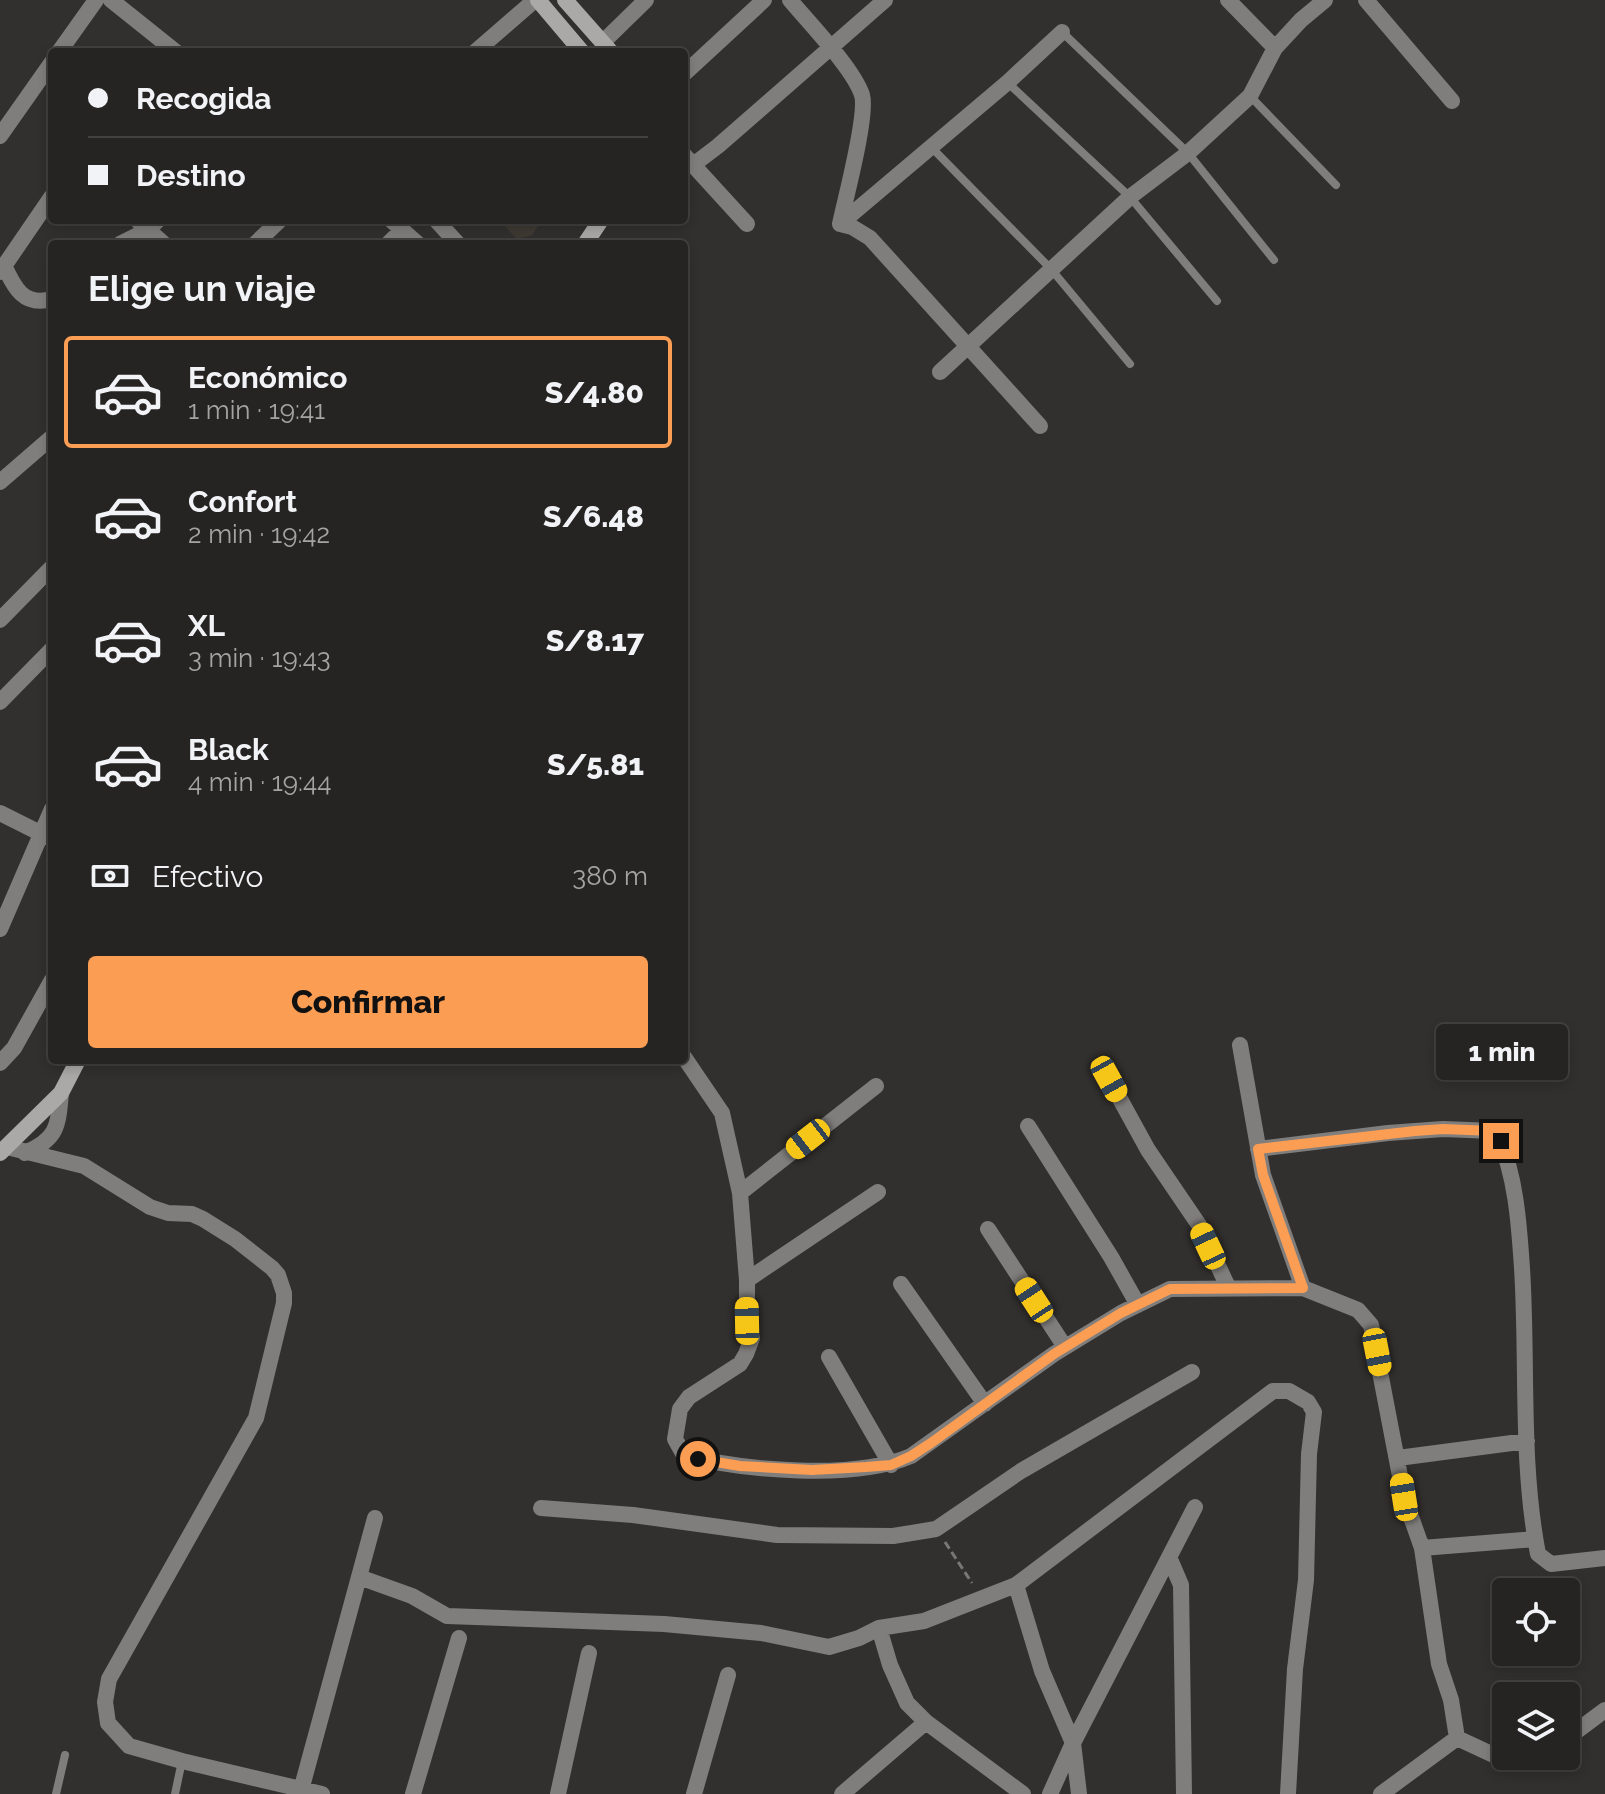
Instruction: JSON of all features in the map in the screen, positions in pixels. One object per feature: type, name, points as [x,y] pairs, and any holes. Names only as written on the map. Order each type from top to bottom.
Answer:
[{"type":"street","points":[[62,48],[96,0]]},
{"type":"street","points":[[111,0],[152,45]]},
{"type":"street","points":[[480,48],[536,0],[578,48]]},
{"type":"street","points":[[565,0],[607,47],[646,0]]},
{"type":"street","points":[[688,70],[764,0]]},
{"type":"street","points":[[790,0],[831,48],[861,92],[863,103],[840,224]]},
{"type":"street","points":[[747,224],[688,160],[718,146],[885,0]]},
{"type":"street","points":[[1228,0],[1275,48]]},
{"type":"street","points":[[940,372],[1130,197],[1188,153],[1250,96],[1275,48],[1325,0]]},
{"type":"street","points":[[1366,0],[1452,101]]},
{"type":"street","points":[[840,224],[1008,82],[1062,32]]},
{"type":"street","points":[[0,136],[48,68]]},
{"type":"street","points":[[48,202],[2,269],[15,289],[28,300],[48,300]]},
{"type":"street","points":[[125,240],[147,224]]},
{"type":"street","points":[[149,224],[161,240]]},
{"type":"street","points":[[259,240],[276,224]]},
{"type":"street","points":[[840,224],[870,238],[1040,426]]},
{"type":"street","points":[[396,225],[413,240]]},
{"type":"street","points":[[0,482],[48,440]]},
{"type":"street","points":[[0,620],[48,571]]},
{"type":"street","points":[[0,702],[48,653]]},
{"type":"street","points":[[0,813],[46,836],[0,929]]},
{"type":"street","points":[[0,1063],[14,1048],[48,987]]},
{"type":"street","points":[[1240,1045],[1263,1175],[1303,1288]]},
{"type":"street","points":[[688,1063],[722,1113],[740,1193],[747,1321],[752,1338],[740,1364],[689,1397],[680,1409],[675,1439],[684,1455],[740,1466],[812,1470],[891,1465],[911,1456],[1065,1347],[1170,1289],[1303,1288],[1358,1310],[1371,1325],[1404,1497],[1422,1548],[1439,1664],[1451,1700],[1457,1738]]},
{"type":"street","points":[[3,1150],[61,1093],[76,1064]]},
{"type":"street","points":[[1109,1079],[1148,1150],[1199,1225],[1228,1287]]},
{"type":"street","points":[[740,1193],[876,1086]]},
{"type":"street","points":[[25,1153],[47,1142],[53,1135],[59,1117],[61,1093]]},
{"type":"street","points":[[1028,1126],[1138,1305]]},
{"type":"street","points":[[1258,1149],[1443,1129],[1494,1131],[1498,1136],[1518,1212],[1525,1317],[1527,1441],[1538,1554],[1551,1564],[1605,1558]]},
{"type":"street","points":[[3,1150],[84,1166],[150,1207],[168,1213],[192,1214],[235,1239],[278,1275],[284,1303],[256,1418],[109,1679],[105,1702],[108,1723],[129,1746],[322,1794]]},
{"type":"street","points":[[747,1280],[878,1192]]},
{"type":"street","points":[[988,1229],[1065,1347]]},
{"type":"street","points":[[901,1284],[985,1404]]},
{"type":"street","points":[[829,1357],[891,1465]]},
{"type":"street","points":[[541,1508],[633,1515],[777,1535],[893,1536],[936,1529],[1021,1471],[1192,1372]]},
{"type":"street","points":[[359,1577],[412,1596],[447,1616],[664,1624],[761,1633],[829,1647],[879,1628],[924,1621],[1016,1585],[1273,1391],[1289,1391],[1308,1402],[1314,1412],[1309,1454],[1306,1580],[1295,1669],[1288,1794]]},
{"type":"street","points":[[1398,1458],[1527,1441]]},
{"type":"street","points":[[1050,1794],[1073,1743],[1195,1507]]},
{"type":"street","points":[[301,1791],[375,1518]]},
{"type":"street","points":[[1422,1548],[1535,1539]]},
{"type":"street","points":[[1169,1557],[1181,1585],[1184,1794]]},
{"type":"street","points":[[1016,1585],[1042,1671],[1073,1743],[1079,1794]]},
{"type":"street","points":[[879,1628],[890,1665],[907,1703],[926,1722],[1023,1794]]},
{"type":"street","points":[[413,1794],[459,1638]]},
{"type":"street","points":[[558,1794],[589,1653]]},
{"type":"street","points":[[694,1794],[728,1675]]},
{"type":"street","points":[[1580,1729],[1605,1710]]},
{"type":"street","points":[[842,1794],[926,1722]]},
{"type":"street","points":[[1457,1738],[1492,1754]]},
{"type":"street","points":[[1381,1794],[1457,1738]]},
{"type":"lane","points":[[1062,32],[1188,153],[1274,260]]},
{"type":"lane","points":[[1008,82],[1130,197],[1217,301]]},
{"type":"lane","points":[[1250,96],[1336,185]]},
{"type":"lane","points":[[931,147],[1051,269],[1130,364]]},
{"type":"lane","points":[[56,1794],[65,1755]]},
{"type":"lane","points":[[175,1794],[182,1761]]},
{"type":"path","points":[[936,1529],[983,1598]]},
{"type":"shaded area","points":[[503,224],[539,224],[532,235],[517,239]]},
{"type":"route","points":[[698,1459],[740,1466],[812,1470],[891,1465],[931,1443],[1054,1354],[1121,1313],[1170,1289],[1303,1288],[1263,1175],[1258,1149],[1443,1129],[1494,1131],[1501,1141]]}]
